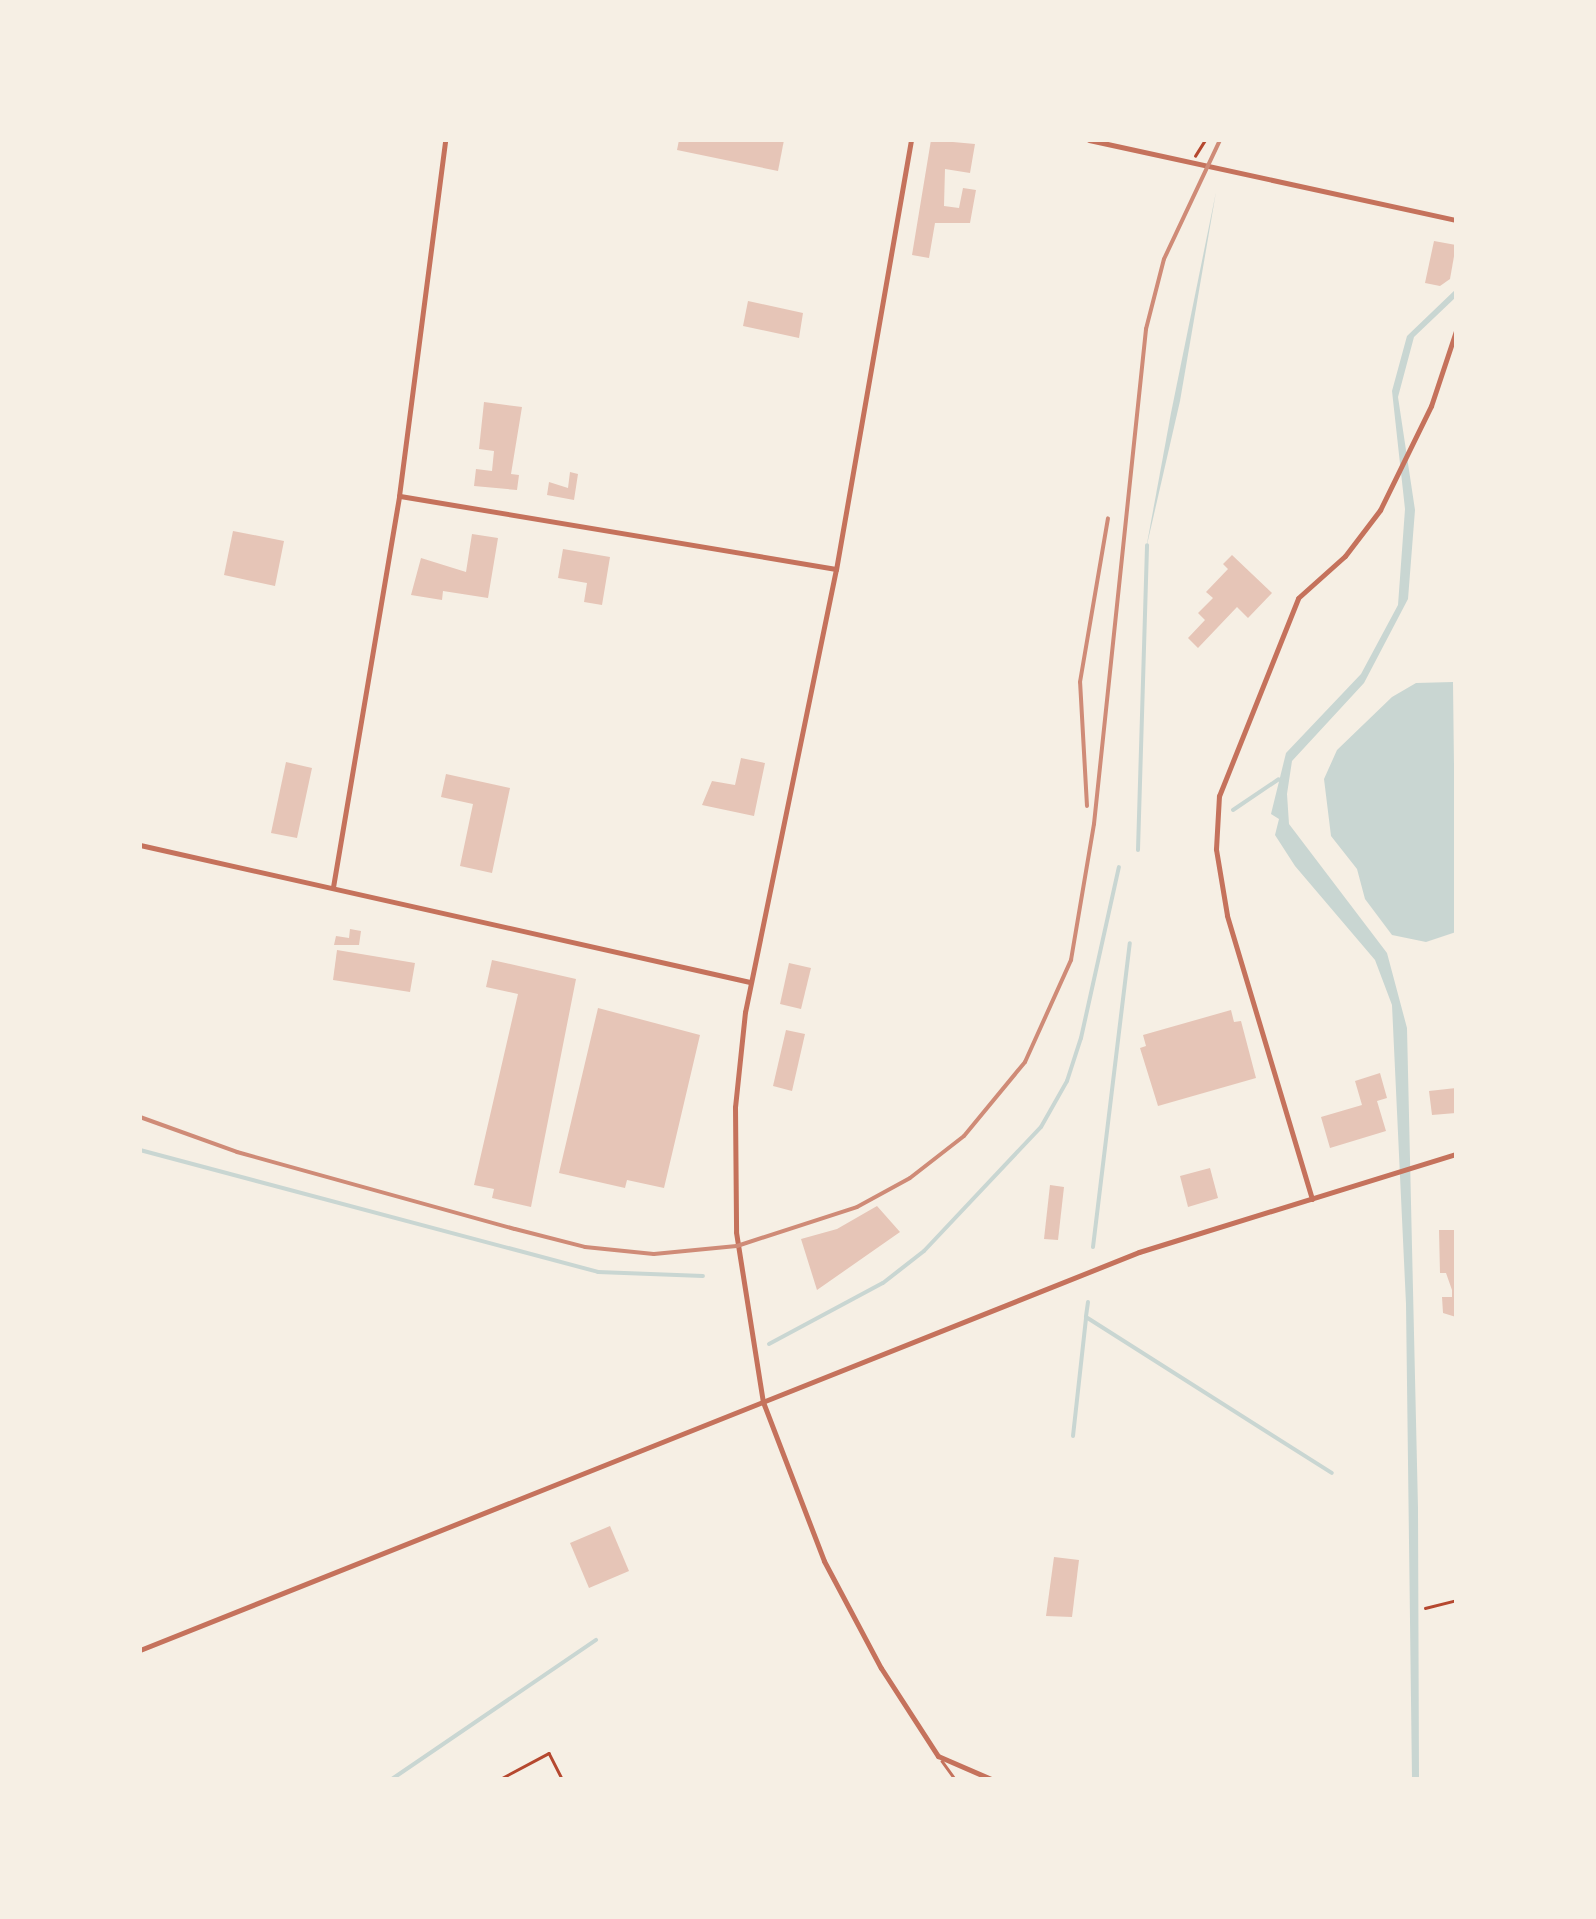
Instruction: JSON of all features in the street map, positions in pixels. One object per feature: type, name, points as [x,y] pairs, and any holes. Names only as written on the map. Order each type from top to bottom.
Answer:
[{"type":"street","points":[[333,886],[399,496],[445,140]]},
{"type":"street","points":[[911,140],[836,569],[750,982],[737,1079],[734,1174],[746,1317],[763,1402],[844,1602],[938,1756],[991,1779]]},
{"type":"street","points":[[1089,140],[1456,220]]},
{"type":"street","points":[[1312,1199],[1228,915],[1216,821],[1223,776],[1298,598],[1345,556],[1414,446],[1456,331]]},
{"type":"street","points":[[399,496],[836,569]]},
{"type":"street","points":[[140,845],[750,982]]},
{"type":"street","points":[[140,1650],[1127,1257],[1456,1154]]},
{"type":"lane","points":[[938,1756],[956,1779]]},
{"type":"path","points":[[1191,162],[1205,140]]},
{"type":"path","points":[[1425,1608],[1456,1600]]},
{"type":"path","points":[[500,1779],[549,1753],[562,1779]]},
{"type":"shaded area","points":[[1216,192],[1180,401],[1146,549],[1171,413]]},
{"type":"shaded area","points":[[1456,289],[1456,297],[1414,337],[1398,397],[1415,510],[1408,599],[1364,683],[1292,761],[1287,794],[1289,824],[1387,953],[1407,1028],[1418,1508],[1419,1779],[1412,1779],[1406,1304],[1392,1005],[1375,960],[1295,866],[1275,835],[1279,819],[1271,814],[1286,753],[1361,674],[1398,605],[1405,509],[1392,391],[1407,336]]},
{"type":"shaded area","points":[[1453,682],[1456,932],[1426,942],[1392,935],[1365,899],[1357,869],[1331,836],[1324,779],[1337,750],[1392,697],[1416,683]]},
{"type":"building","points":[[679,140],[784,140],[778,171],[677,150]]},
{"type":"building","points":[[931,140],[975,144],[970,173],[945,169],[944,206],[959,208],[963,188],[976,190],[970,223],[935,223],[929,258],[912,255]]},
{"type":"building","points":[[1434,241],[1456,245],[1450,279],[1440,286],[1425,283]]},
{"type":"building","points":[[748,301],[803,313],[799,338],[743,326]]},
{"type":"building","points":[[484,402],[522,407],[511,474],[519,475],[517,490],[474,486],[476,469],[492,471],[494,451],[479,449]]},
{"type":"building","points":[[570,472],[578,474],[574,500],[547,495],[549,482],[568,488]]},
{"type":"building","points":[[233,531],[284,541],[275,586],[224,575]]},
{"type":"building","points":[[472,534],[498,538],[488,598],[443,591],[442,600],[411,595],[421,558],[466,572]]},
{"type":"building","points":[[563,549],[610,557],[602,605],[584,602],[587,583],[558,578]]},
{"type":"building","points":[[1232,555],[1272,593],[1248,618],[1237,607],[1198,648],[1188,638],[1205,620],[1198,613],[1213,598],[1206,592],[1228,569],[1223,564]]},
{"type":"building","points":[[741,758],[765,763],[754,816],[702,805],[712,781],[735,785]]},
{"type":"building","points":[[286,762],[312,768],[297,838],[271,833]]},
{"type":"building","points":[[446,774],[510,788],[492,873],[460,866],[473,804],[441,797]]},
{"type":"building","points":[[350,929],[361,931],[359,945],[334,945],[336,936],[349,938]]},
{"type":"building","points":[[337,950],[415,963],[410,992],[333,980]]},
{"type":"building","points":[[492,960],[576,979],[531,1207],[492,1198],[494,1189],[474,1185],[518,994],[486,987]]},
{"type":"building","points":[[789,963],[811,968],[801,1009],[780,1004]]},
{"type":"building","points":[[598,1008],[700,1035],[664,1188],[627,1180],[625,1188],[559,1173]]},
{"type":"building","points":[[1231,1010],[1234,1022],[1241,1021],[1256,1078],[1158,1106],[1140,1048],[1146,1046],[1143,1035]]},
{"type":"building","points":[[786,1030],[805,1034],[792,1091],[773,1086]]},
{"type":"building","points":[[1380,1073],[1387,1098],[1377,1101],[1386,1131],[1330,1148],[1321,1117],[1362,1105],[1355,1081]]},
{"type":"building","points":[[1456,1088],[1456,1113],[1432,1115],[1429,1091]]},
{"type":"building","points":[[1210,1168],[1218,1198],[1188,1207],[1180,1176]]},
{"type":"building","points":[[1050,1185],[1064,1187],[1058,1240],[1044,1239]]},
{"type":"building","points":[[877,1206],[900,1232],[817,1290],[801,1239],[837,1229]]},
{"type":"building","points":[[1439,1230],[1456,1230],[1456,1317],[1443,1313],[1442,1297],[1452,1297],[1452,1290],[1446,1273],[1440,1273]]},
{"type":"building","points":[[610,1526],[629,1571],[589,1588],[570,1543]]},
{"type":"building","points":[[1054,1557],[1079,1560],[1072,1617],[1046,1616]]},
{"type":"waterway","points":[[1138,850],[1147,545]]},
{"type":"waterway","points":[[1233,810],[1279,779]]},
{"type":"waterway","points":[[769,1344],[883,1283],[924,1251],[1041,1127],[1067,1081],[1081,1038],[1119,867]]},
{"type":"waterway","points":[[1093,1247],[1130,943]]},
{"type":"waterway","points":[[140,1150],[598,1272],[703,1276]]},
{"type":"waterway","points":[[1088,1302],[1086,1317],[1332,1473]]},
{"type":"waterway","points":[[1073,1436],[1086,1318]]},
{"type":"waterway","points":[[392,1779],[596,1640]]},
{"type":"railway","points":[[140,1117],[237,1152],[515,1229],[585,1247],[654,1254],[737,1246],[857,1207],[910,1178],[964,1136],[1025,1062],[1071,960],[1094,824],[1146,329],[1164,259],[1220,140]]},
{"type":"railway","points":[[1087,806],[1080,682],[1108,518]]}]
